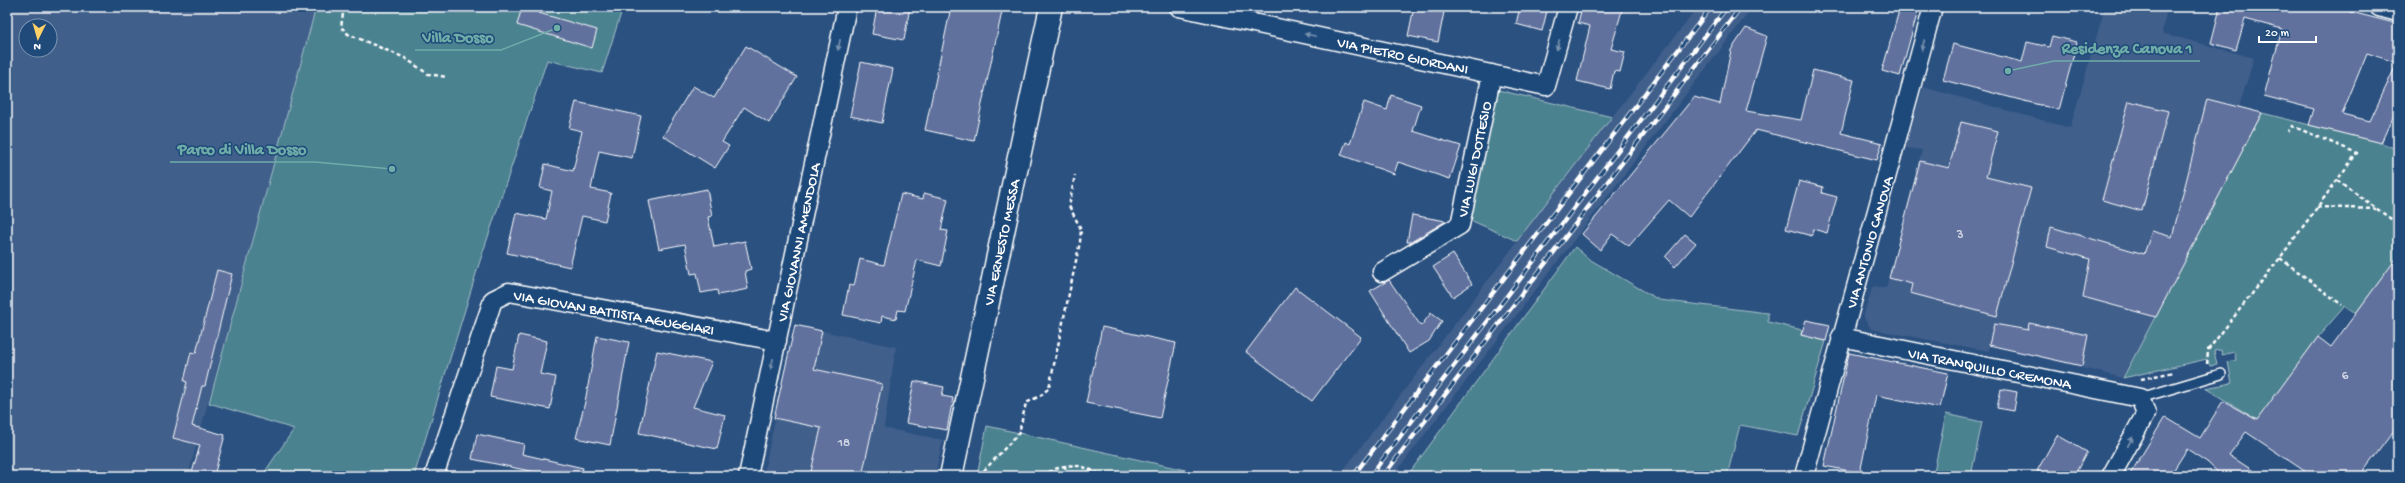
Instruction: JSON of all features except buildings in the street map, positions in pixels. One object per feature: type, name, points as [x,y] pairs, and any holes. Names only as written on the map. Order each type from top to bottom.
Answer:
[{"type":"street","name":"VIA GIOVANNI AMENDOLA","points":[[748,476],[847,7]]},
{"type":"street","name":"VIA ERNESTO MESSA","points":[[951,476],[1051,7]]},
{"type":"street","name":"VIA PIETRO GIORDANI","points":[[1179,7],[1546,86],[1568,7]]},
{"type":"street","name":"VIA ANTONIO CANOVA","points":[[1804,476],[1841,337],[1899,137],[1933,7]]},
{"type":"street","points":[[2379,7],[2398,12]]},
{"type":"street","name":"VIA LUIGI DOTTESIO","points":[[1382,272],[1460,225],[1492,74]]},
{"type":"street","name":"VIA GIOVAN BATTISTA AGUGGIARI","points":[[434,476],[493,300],[509,292],[777,341]]},
{"type":"street","name":"VIA TRANQUILLO CREMONA","points":[[1841,337],[2131,396]]},
{"type":"street","points":[[2111,476],[2146,413],[2131,396]]},
{"type":"lane","points":[[2131,396],[2221,374]]},
{"type":"path","points":[[344,7],[341,27],[348,34],[405,58],[428,74],[446,77]]},
{"type":"path","points":[[2200,366],[2207,364],[2208,350],[2280,258],[2357,153],[2292,126],[2288,132]]},
{"type":"path","points":[[980,476],[1019,433],[1026,403],[1040,396],[1049,388],[1080,242],[1081,230],[1069,206],[1075,175]]},
{"type":"path","points":[[2337,180],[2398,224]]},
{"type":"path","points":[[2317,207],[2377,209]]},
{"type":"path","points":[[2280,258],[2342,305]]},
{"type":"path","points":[[2131,396],[2125,382],[2178,371]]},
{"type":"path","points":[[1044,476],[1065,464],[1088,467],[1102,476]]},
{"type":"path","points":[[1065,464],[1066,476]]},
{"type":"shaded area","points":[[7,7],[316,7],[188,476],[7,476]]},
{"type":"shaded area","points":[[1698,7],[1753,7],[1393,476],[1339,476],[1612,117]]},
{"type":"shaded area","points":[[2105,7],[2167,8],[2162,33],[2254,58],[2239,107],[2262,113],[2123,378],[1990,345],[1989,351],[1871,329],[1863,316],[1873,286],[1886,288],[1922,150],[1905,148],[1923,87],[2070,128]]},
{"type":"shaded area","points":[[795,325],[896,347],[884,428],[943,440],[935,476],[763,476]]},
{"type":"green space","points":[[316,7],[623,7],[602,73],[547,60],[479,264],[414,476],[262,476],[294,429],[209,403]]},
{"type":"green space","points":[[1498,90],[1612,117],[1517,241],[1468,219]]},
{"type":"green space","points":[[2262,113],[2382,143],[2398,150],[2398,269],[2392,265],[2356,313],[2345,306],[2318,337],[2259,421],[2205,388],[2232,383],[2228,362],[2236,360],[2234,352],[2222,355],[2221,350],[2214,351],[2217,365],[2210,366],[2207,359],[2123,378]]},
{"type":"green space","points":[[1575,247],[1589,259],[1659,300],[1768,313],[1768,322],[1802,330],[1801,335],[1826,341],[1798,436],[1740,425],[1727,476],[1428,476],[1410,472]]},
{"type":"green space","points":[[1946,414],[1982,422],[1971,476],[1933,476]]},
{"type":"green space","points":[[987,426],[1019,433],[1212,476],[977,476]]},
{"type":"railway","points":[[1353,476],[1711,7]]},
{"type":"railway","points":[[1370,476],[1727,7]]},
{"type":"railway","points":[[1383,476],[1741,7]]},
{"type":"place","name":"Villa Dosso","points":[[557,28]]},
{"type":"place","name":"Residenza Canova 1","points":[[2008,71]]},
{"type":"place","name":"Parco di Villa Dosso","points":[[392,169]]}]
